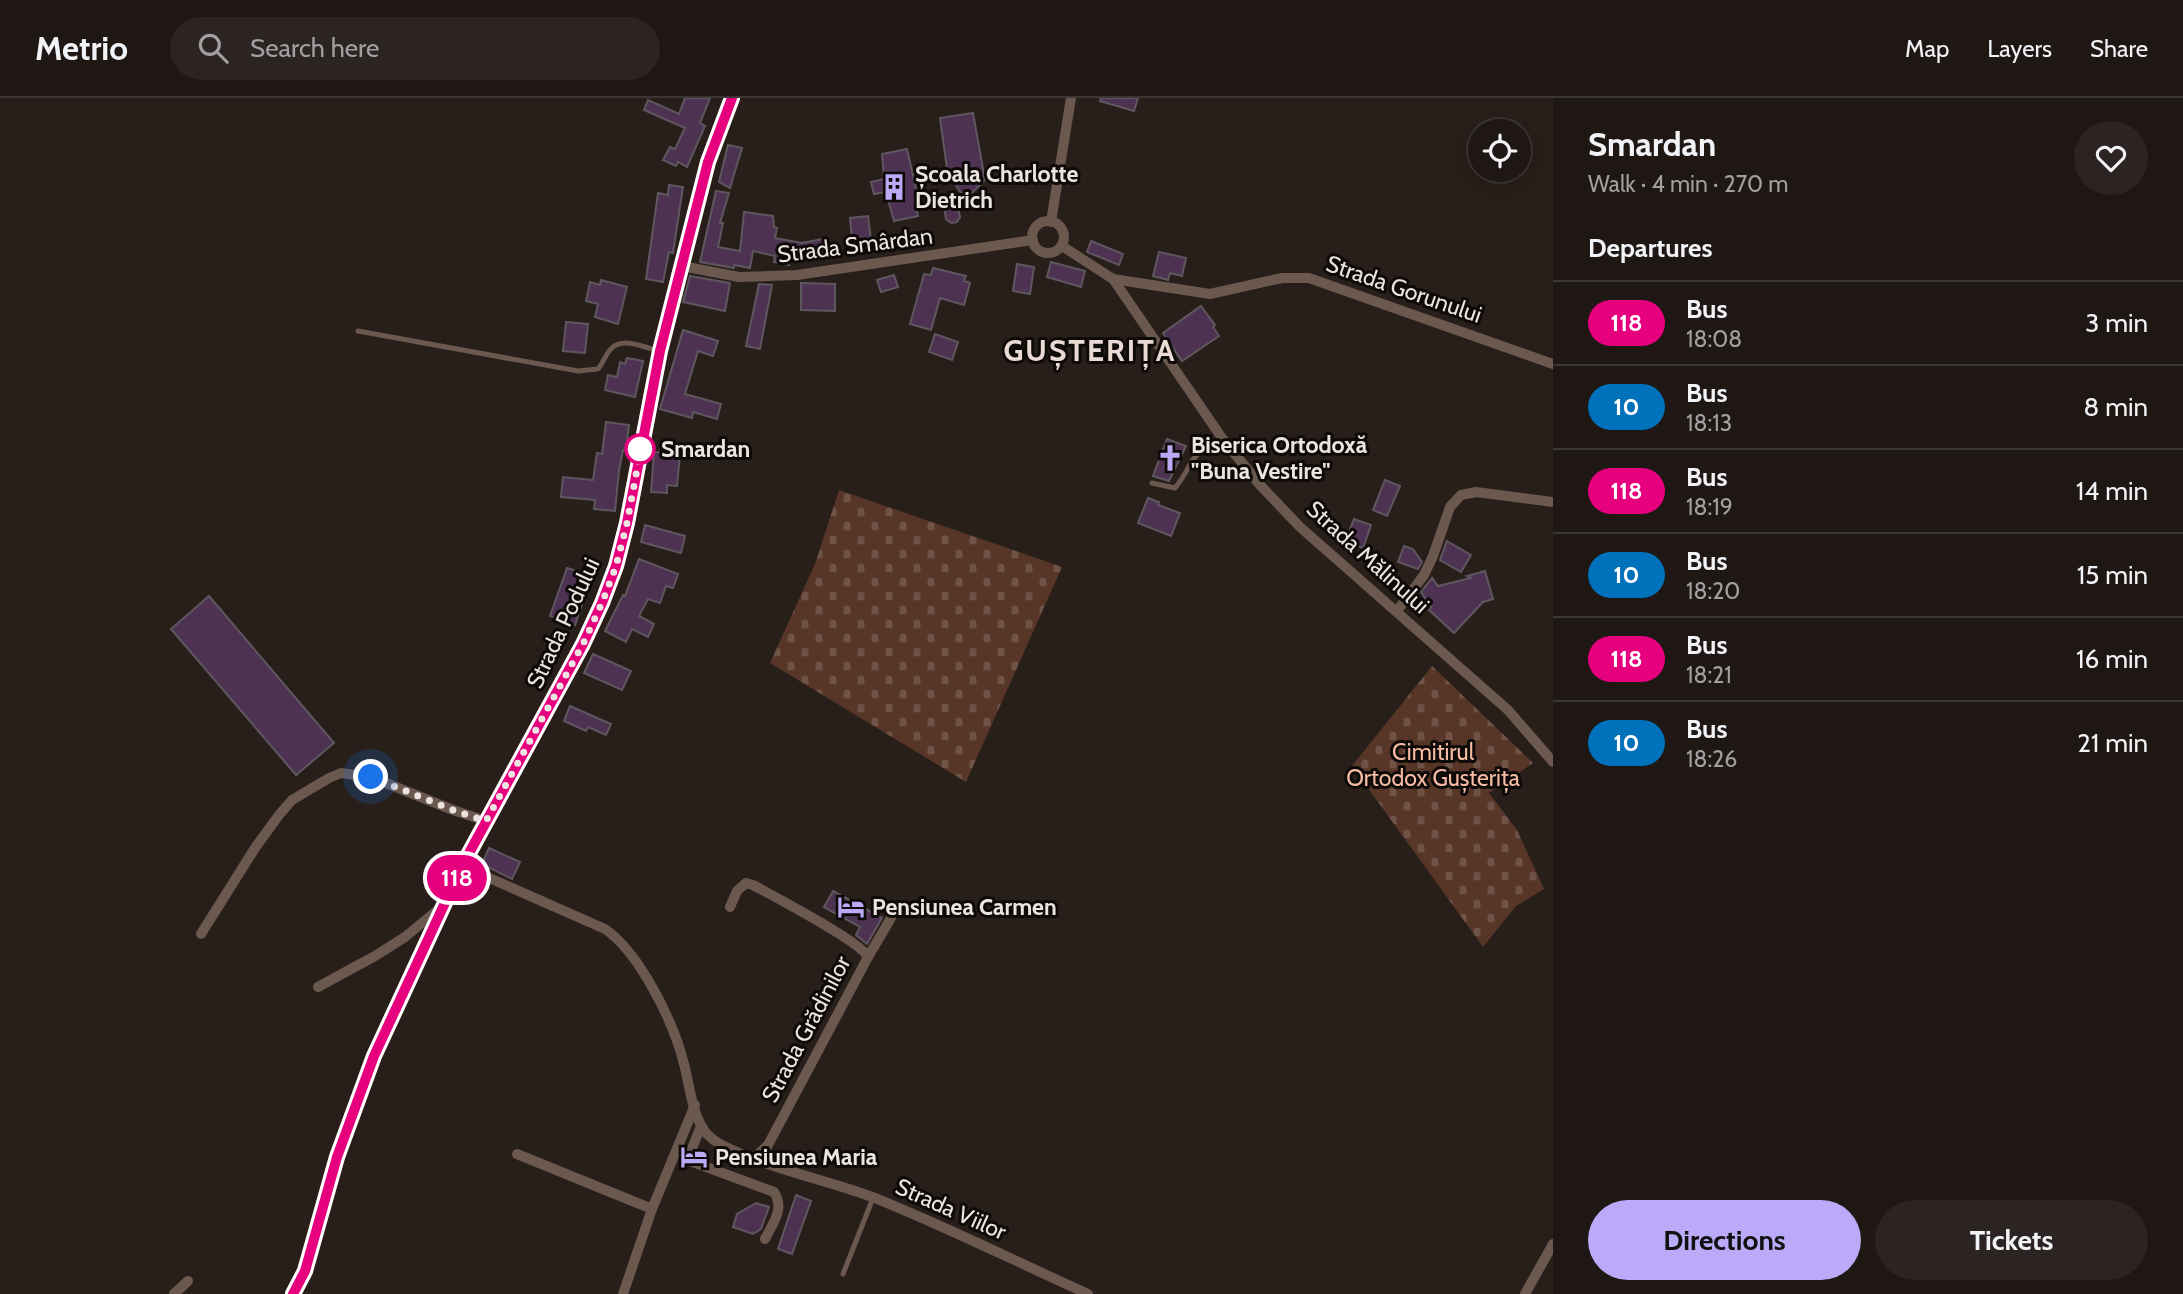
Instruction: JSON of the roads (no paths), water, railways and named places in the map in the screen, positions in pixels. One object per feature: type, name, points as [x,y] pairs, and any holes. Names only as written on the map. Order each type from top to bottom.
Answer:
[{"type":"street","name":"Strada Podului","points":[[293,1294],[305,1271],[337,1157],[359,1091],[462,866],[583,644],[616,566],[627,523],[660,351],[708,162],[732,98]]},
{"type":"street","points":[[1063,98],[1068,111]]},
{"type":"street","points":[[1051,222],[1071,98]]},
{"type":"street","points":[[1033,240],[1037,226],[1051,222],[1063,231],[1062,246]]},
{"type":"street","name":"Strada Smârdan","points":[[682,266],[739,277],[797,275],[1033,240]]},
{"type":"street","name":"Strada Mălinului","points":[[1033,240],[1043,252],[1053,252],[1062,246],[1113,279],[1228,445],[1260,485],[1300,527],[1508,710],[1553,762]]},
{"type":"street","name":"Strada Gorunului","points":[[1113,279],[1210,293],[1282,278],[1309,278],[1553,364]]},
{"type":"street","points":[[1397,611],[1424,575],[1450,508],[1461,495],[1476,492],[1553,502]]},
{"type":"street","points":[[201,933],[255,848],[292,800],[306,789],[341,773],[387,782],[486,821]]},
{"type":"street","points":[[462,866],[605,929],[617,937],[629,951],[650,985],[683,1059],[701,1126],[689,1156],[690,1161],[774,1192],[779,1200],[779,1209],[765,1239]]},
{"type":"street","name":"Strada Grădinilor","points":[[730,907],[741,886],[746,883],[753,885],[845,937],[866,952],[867,957],[768,1145],[753,1159]]},
{"type":"street","points":[[318,987],[405,937],[443,906]]},
{"type":"street","points":[[867,957],[891,918]]},
{"type":"street","points":[[623,1294],[652,1209],[695,1105]]},
{"type":"street","name":"Strada Viilor","points":[[701,1126],[718,1143],[753,1159],[873,1198],[1088,1294]]},
{"type":"street","points":[[517,1154],[652,1209]]},
{"type":"street","points":[[1525,1294],[1553,1244]]},
{"type":"street","points":[[304,1294],[305,1271]]},
{"type":"street","points":[[174,1294],[188,1281]]},
{"type":"lane","points":[[358,331],[578,371],[598,369],[608,351],[620,343],[660,351]]},
{"type":"lane","points":[[1152,483],[1175,488],[1193,457],[1199,452],[1206,448],[1228,445]]},
{"type":"lane","points":[[843,1274],[873,1198]]},
{"type":"place","name":"Școala Charlotte Dietrich","points":[[894,187]]},
{"type":"place","name":"Smardan","points":[[640,449]]},
{"type":"place","name":"Biserica Ortodoxă \"Buna Vestire\"","points":[[1170,458]]},
{"type":"place","name":"Pensiunea Carmen","points":[[851,907]]},
{"type":"place","name":"Pensiunea Maria","points":[[694,1157]]},
{"type":"district","name":"GUȘTERIȚA","points":[[1090,351]]},
{"type":"park label","name":"Cimitirul Ortodox Gușterița","points":[[1433,765]]}]
